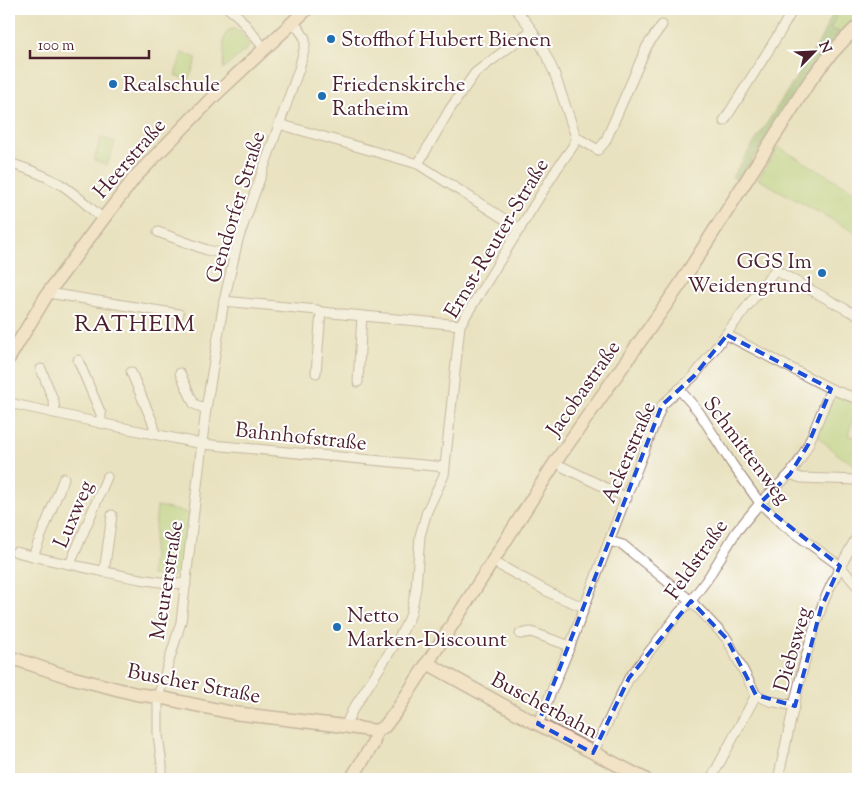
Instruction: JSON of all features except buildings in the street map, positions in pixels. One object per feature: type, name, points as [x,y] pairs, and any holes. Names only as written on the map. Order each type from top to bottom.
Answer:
[{"type":"main road","name":"Heerstraße","points":[[9,358],[48,293],[136,176],[214,96],[307,9]]},
{"type":"main road","name":"Jacobastraße","points":[[351,779],[373,744],[376,731],[385,726],[461,611],[556,461],[679,286],[809,82],[824,61],[858,26]]},
{"type":"main road","name":"Buscher Straße","points":[[9,657],[66,676],[136,694],[233,713],[376,731]]},
{"type":"main road","name":"Buscherbahn","points":[[427,663],[538,724],[646,779]]},
{"type":"street","points":[[229,9],[264,48]]},
{"type":"street","points":[[516,9],[532,30],[554,72],[576,137],[598,150],[606,142],[647,46],[662,25]]},
{"type":"street","points":[[724,121],[793,9]]},
{"type":"street","name":"Gendorfer Straße","points":[[202,444],[224,302],[238,240],[305,46],[305,38],[293,21]]},
{"type":"street","points":[[418,164],[450,109],[475,73],[532,30]]},
{"type":"street","points":[[279,124],[418,164],[520,229]]},
{"type":"street","name":"Ernst-Reuter-Straße","points":[[345,726],[352,711],[409,619],[416,588],[420,536],[427,511],[446,468],[460,325],[556,170],[574,146],[576,137]]},
{"type":"street","points":[[9,163],[61,184],[103,219]]},
{"type":"street","points":[[158,232],[207,250],[234,256]]},
{"type":"street","name":"Ackerstraße","points":[[538,724],[570,646],[662,405],[694,376],[775,270],[858,315]]},
{"type":"street","points":[[48,293],[179,314]]},
{"type":"street","points":[[224,302],[460,325]]},
{"type":"street","points":[[316,373],[321,312]]},
{"type":"street","points":[[358,382],[362,316]]},
{"type":"street","points":[[727,335],[831,390],[858,399]]},
{"type":"street","points":[[78,360],[101,414],[102,424]]},
{"type":"street","points":[[41,369],[54,402],[55,414]]},
{"type":"street","points":[[131,372],[153,422],[153,434]]},
{"type":"street","points":[[180,373],[194,404],[206,409]]},
{"type":"street","name":"Schmittenweg","points":[[679,389],[699,412],[760,503],[781,523],[840,566],[858,587]]},
{"type":"street","name":"Feldstraße","points":[[593,753],[629,678],[708,578],[736,532],[760,503],[790,474],[808,446],[831,390]]},
{"type":"street","name":"Bahnhofstraße","points":[[9,403],[202,444],[446,468]]},
{"type":"street","name":"Meurerstraße","points":[[162,779],[158,736],[158,697],[181,622],[202,444]]},
{"type":"street","points":[[563,466],[627,498]]},
{"type":"street","points":[[790,474],[801,478],[858,480]]},
{"type":"street","name":"Luxweg","points":[[70,564],[108,477]]},
{"type":"street","name":"Luxweg","points":[[33,556],[64,478]]},
{"type":"street","name":"Luxweg","points":[[104,572],[112,515]]},
{"type":"street","name":"Diebsweg","points":[[778,779],[807,653],[821,608],[840,566],[858,534]]},
{"type":"street","points":[[609,541],[623,545],[691,601],[727,639],[756,695],[770,702],[794,706]]},
{"type":"street","name":"Luxweg","points":[[16,552],[164,584],[186,584]]},
{"type":"street","points":[[499,566],[556,596],[584,607]]},
{"type":"street","points":[[520,634],[531,632],[570,646]]},
{"type":"street","points":[[711,779],[756,695]]},
{"type":"highlighted area","points":[[727,335],[831,389],[808,445],[790,474],[760,503],[840,566],[821,608],[795,706],[756,695],[727,639],[691,601],[629,678],[593,753],[538,724],[662,405],[694,376]]},
{"type":"green space","points":[[835,9],[841,9],[830,29],[841,34],[800,87],[739,181],[732,177],[818,44]]},
{"type":"green space","points":[[841,9],[858,9],[858,20],[841,34],[830,29]]},
{"type":"green space","points":[[231,29],[237,30],[243,35],[249,47],[223,69],[224,39],[227,31]]},
{"type":"green space","points":[[182,53],[197,58],[189,80],[175,75]]},
{"type":"green space","points":[[101,138],[115,142],[107,165],[94,160]]},
{"type":"green space","points":[[778,147],[858,193],[858,234],[758,179]]},
{"type":"green space","points":[[837,396],[858,403],[848,435],[858,438],[858,467],[837,454],[817,436],[831,401]]},
{"type":"green space","points":[[157,506],[188,513],[183,573],[179,575],[169,575],[169,577],[151,575]]},
{"type":"place","name":"Stoffhof Hubert Bienen","points":[[331,39]]},
{"type":"place","name":"Realschule","points":[[113,84]]},
{"type":"place","name":"Friedenskirche Ratheim","points":[[322,96]]},
{"type":"place","name":"GGS Im Weidengrund","points":[[822,273]]},
{"type":"place","name":"Netto Marken-Discount","points":[[337,627]]},
{"type":"district","name":"RATHEIM","points":[[135,323]]}]
